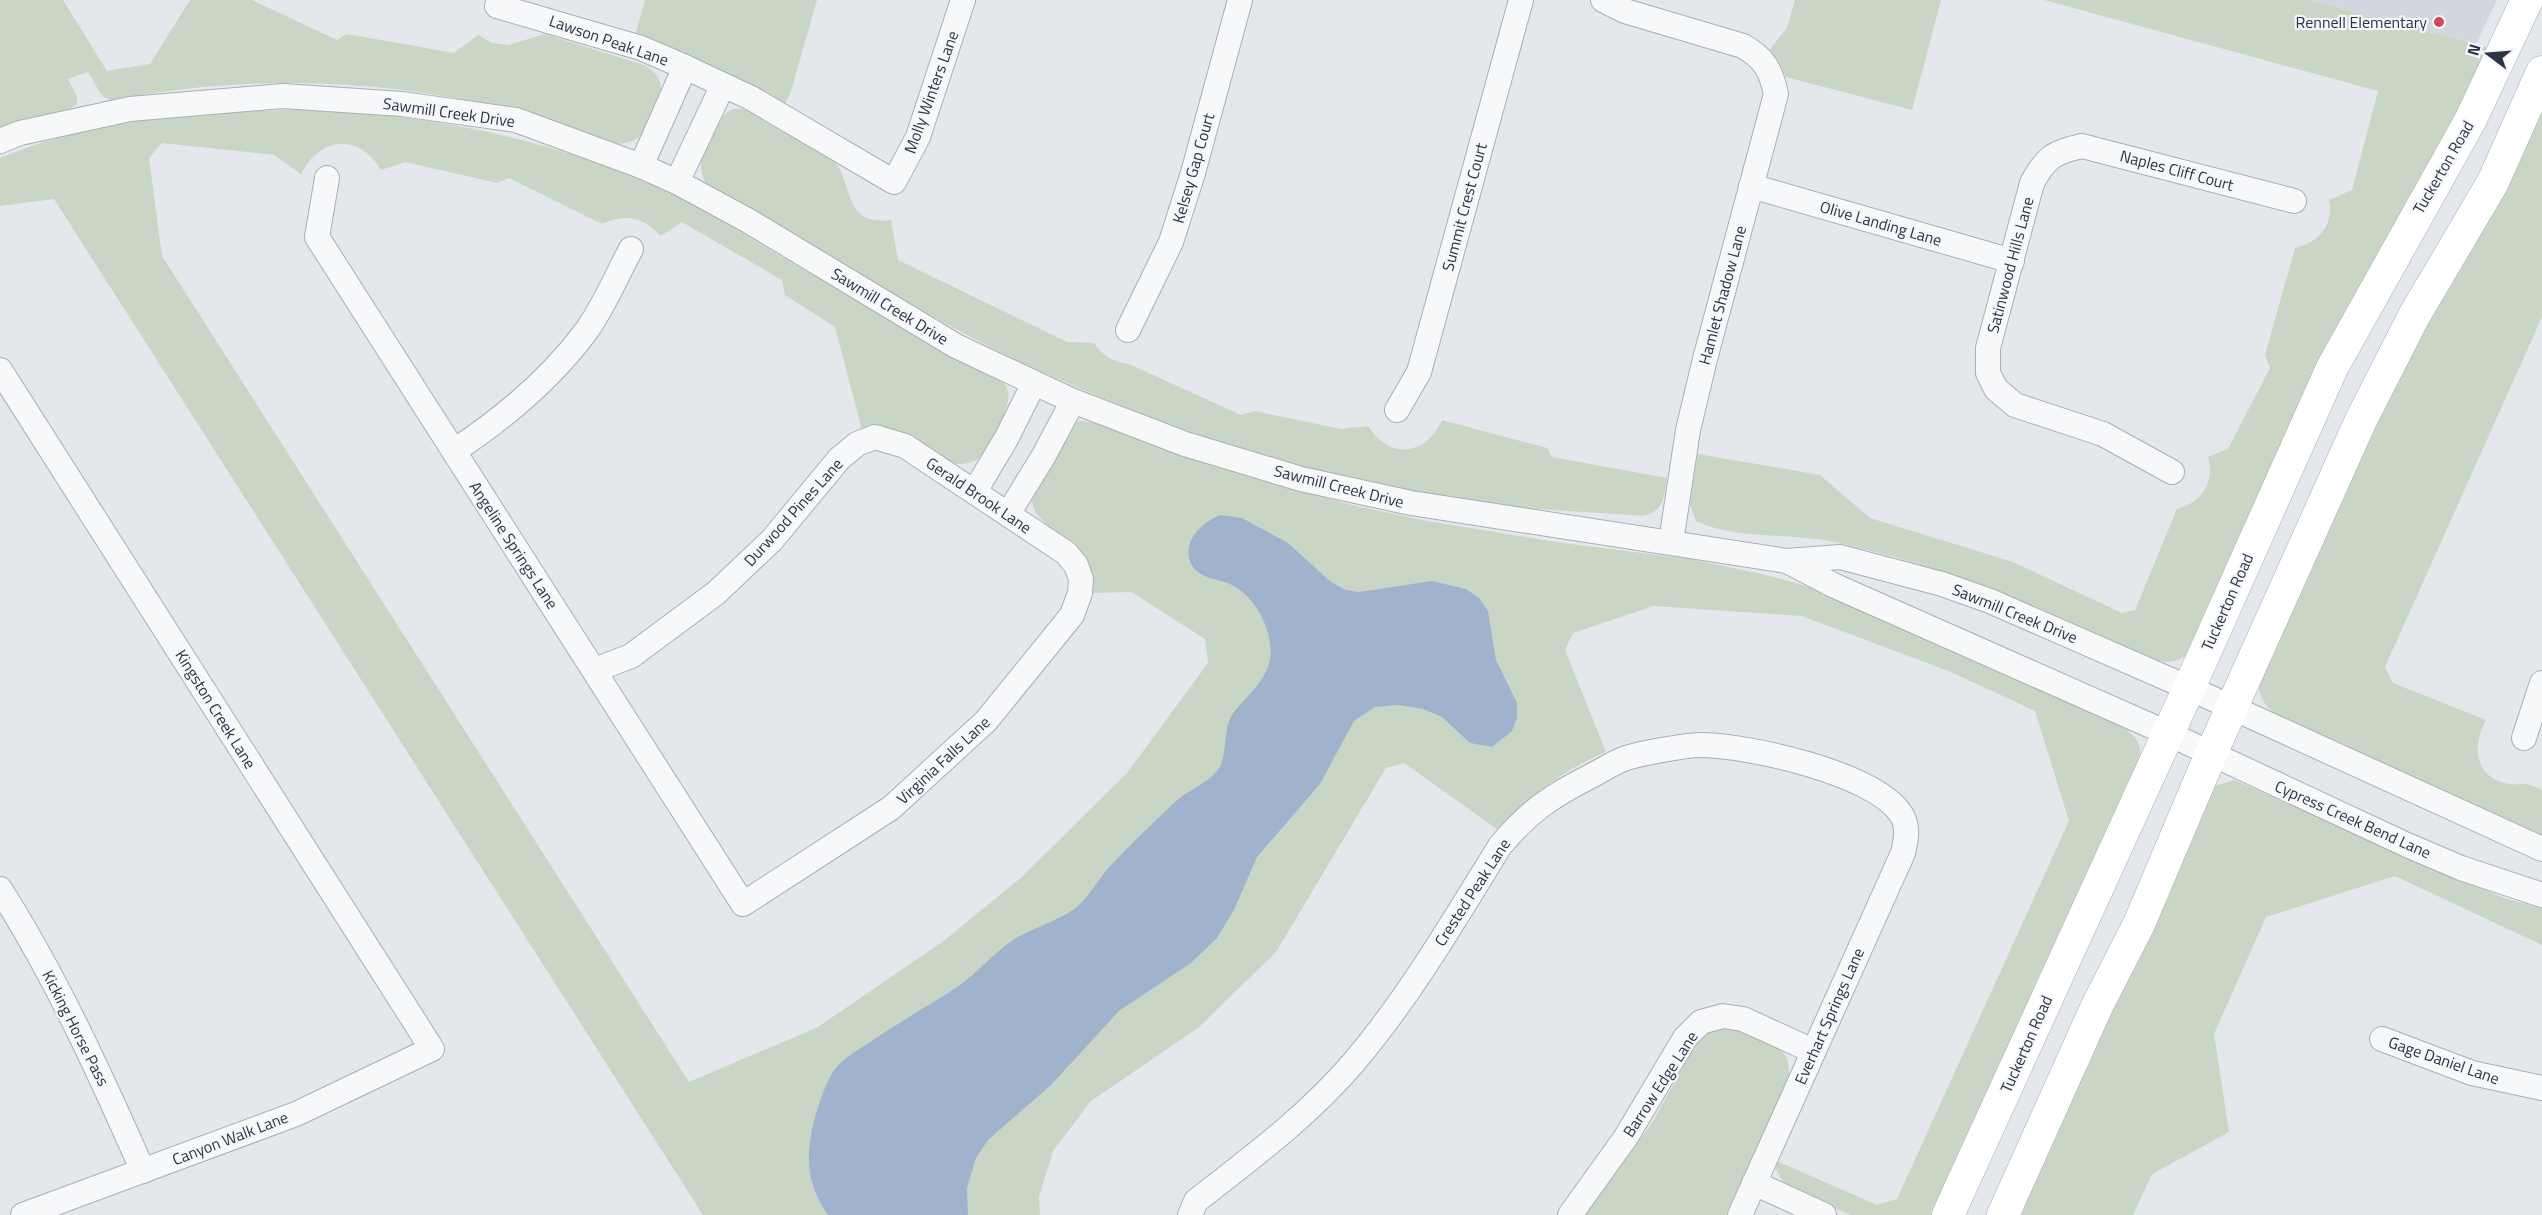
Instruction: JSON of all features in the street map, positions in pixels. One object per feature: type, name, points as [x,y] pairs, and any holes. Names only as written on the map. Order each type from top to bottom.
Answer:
[{"type":"main road","name":"Tuckerton Road","points":[[1948,1215],[2167,733],[2190,688],[2332,368],[2470,121],[2527,0]]},
{"type":"main road","points":[[2003,1215],[2097,1006],[2139,924],[2211,754],[2361,420],[2414,316],[2493,182],[2542,72]]},
{"type":"street","name":"Molly Winters Lane","points":[[894,182],[918,137],[963,0]]},
{"type":"street","name":"Kelsey Gap Court","points":[[1128,330],[1171,242],[1193,173],[1240,0]]},
{"type":"street","name":"Summit Crest Court","points":[[1397,410],[1419,372],[1521,0]]},
{"type":"street","name":"Hamlet Shadow Lane","points":[[1603,0],[1625,11],[1743,46],[1759,55],[1772,71],[1776,94],[1688,430],[1671,542]]},
{"type":"street","name":"Lawson Peak Lane","points":[[498,3],[630,45],[685,67],[751,98],[894,182]]},
{"type":"street","name":"Lawson Peak Lane","points":[[641,166],[685,67]]},
{"type":"street","points":[[677,182],[723,85]]},
{"type":"street","name":"Sawmill Creek Drive","points":[[0,141],[20,133],[130,110],[283,96],[402,104],[516,120],[641,166],[677,182],[747,220],[956,346],[1073,401],[1185,444],[1301,478],[1411,503],[1787,561],[1840,557],[1942,584],[2059,629],[2233,709]]},
{"type":"street","name":"Naples Cliff Court","points":[[2059,151],[2082,146],[2093,148],[2294,201]]},
{"type":"street","name":"Satinwood Hills Lane","points":[[2059,151],[2043,163],[2032,183],[1988,348],[1988,374],[1996,389],[2014,405],[2103,434],[2172,472]]},
{"type":"street","name":"Angeline Springs Lane","points":[[327,178],[317,237],[743,903]]},
{"type":"street","name":"Olive Landing Lane","points":[[1751,186],[2012,261]]},
{"type":"street","points":[[454,450],[493,425],[528,394],[580,338],[631,249]]},
{"type":"street","name":"Kingston Creek Lane","points":[[0,370],[432,1049]]},
{"type":"street","points":[[975,491],[1006,439],[1034,383]]},
{"type":"street","points":[[1008,514],[1044,457],[1073,401]]},
{"type":"street","name":"Gerald Brook Lane","points":[[875,437],[905,446],[1066,553],[1076,565]]},
{"type":"street","name":"Durwood Pines Lane","points":[[594,670],[631,656],[716,593],[772,540],[839,459],[858,444],[875,437]]},
{"type":"street","name":"Sawmill Creek Drive","points":[[1787,561],[1833,585],[2167,733]]},
{"type":"street","name":"Virginia Falls Lane","points":[[743,903],[891,808],[986,721],[1072,615],[1080,593],[1081,579],[1076,565]]},
{"type":"street","points":[[2524,738],[2542,682]]},
{"type":"street","points":[[2233,709],[2542,849]]},
{"type":"street","name":"Cypress Creek Bend Lane","points":[[2167,733],[2439,859],[2542,896]]},
{"type":"street","name":"Crested Peak Lane","points":[[1190,1215],[1196,1201],[1306,1112],[1353,1064],[1395,1011],[1500,846],[1520,822],[1556,793],[1625,759],[1701,745],[1778,754],[1852,781],[1888,798],[1903,816]]},
{"type":"street","name":"Everhart Springs Lane","points":[[1740,1215],[1903,853],[1907,834],[1903,816]]},
{"type":"street","name":"Kicking Horse Pass","points":[[0,889],[26,930],[88,1046],[143,1171]]},
{"type":"street","name":"Barrow Edge Lane","points":[[1570,1215],[1626,1137],[1685,1038],[1701,1022],[1723,1016],[1743,1019],[1813,1052]]},
{"type":"street","name":"Gage Daniel Lane","points":[[2382,1039],[2472,1073],[2542,1088]]},
{"type":"street","name":"Canyon Walk Lane","points":[[23,1215],[296,1113],[432,1049]]},
{"type":"street","points":[[1754,1183],[1824,1215]]},
{"type":"shaded area","name":"Rennell Elementary","points":[[2308,0],[2497,0],[2476,44]]},
{"type":"green space","points":[[0,0],[63,0],[107,71],[150,64],[190,0],[252,0],[337,40],[347,34],[454,53],[478,35],[492,43],[508,45],[545,34],[644,65],[653,71],[661,87],[653,112],[640,136],[635,140],[617,144],[523,114],[460,99],[411,91],[311,83],[260,83],[210,86],[111,100],[102,96],[88,72],[68,79],[77,96],[77,104],[70,109],[0,130]]},
{"type":"green space","points":[[645,0],[817,0],[791,91],[785,104],[635,35]]},
{"type":"green space","points":[[1795,0],[1941,0],[1912,110],[1786,77],[1770,49],[1787,28]]},
{"type":"green space","points":[[2044,0],[2308,0],[2494,49],[2193,649],[2181,659],[2168,662],[2157,661],[1981,585],[1908,561],[1824,540],[1740,533],[1710,526],[1696,521],[1689,502],[1698,454],[1820,475],[1870,518],[2013,562],[2122,613],[2135,610],[2177,509],[2193,502],[2204,490],[2210,475],[2208,457],[2228,449],[2270,368],[2265,355],[2295,248],[2311,242],[2323,232],[2329,217],[2329,200],[2352,190],[2378,91]]},
{"type":"green space","points":[[332,109],[419,119],[505,136],[589,160],[630,175],[711,214],[966,363],[994,375],[1006,386],[1008,402],[1005,412],[985,451],[974,461],[954,464],[862,430],[835,327],[785,295],[782,280],[682,222],[661,236],[648,225],[634,219],[619,219],[602,224],[509,178],[497,183],[405,162],[381,170],[372,158],[351,145],[329,146],[309,161],[301,174],[274,155],[162,143],[149,158],[162,256],[689,1082],[818,1027],[945,940],[1023,876],[1127,773],[1208,663],[1205,639],[1131,592],[1093,593],[1090,573],[1082,557],[1035,511],[1032,499],[1074,424],[1080,421],[1092,422],[1243,475],[1348,504],[1427,521],[1563,543],[1690,559],[1762,574],[1825,591],[2123,727],[2132,735],[2138,742],[2141,762],[1936,1215],[1850,1215],[1785,1186],[1776,1169],[1777,1161],[1877,1205],[1897,1199],[2069,821],[2035,711],[1951,672],[1802,616],[1653,606],[1573,633],[1565,650],[1606,752],[1575,767],[1548,785],[1497,829],[1404,763],[1386,768],[1276,952],[1198,1028],[1091,1101],[1053,1151],[1039,1197],[1040,1215],[703,1215],[54,199],[0,206],[0,158],[80,132],[163,118],[206,114]]},
{"type":"green space","points":[[733,109],[743,109],[834,160],[857,211],[865,217],[876,220],[891,220],[898,260],[1067,342],[1094,343],[1101,352],[1113,360],[1129,364],[1241,415],[1254,411],[1341,429],[1368,426],[1377,437],[1396,449],[1417,447],[1427,441],[1442,420],[1547,448],[1552,457],[1667,478],[1662,503],[1655,511],[1642,516],[1488,505],[1414,494],[1257,454],[1104,399],[966,335],[707,185],[701,165],[705,142],[717,122]]},
{"type":"green space","points":[[2542,111],[2542,317],[2385,667],[2393,683],[2486,720],[2478,748],[2481,765],[2494,779],[2542,790],[2542,835],[2274,713],[2261,697],[2259,677],[2410,352]]},
{"type":"green space","points":[[2234,780],[2504,898],[2542,908],[2542,945],[2395,876],[2266,917],[2214,1034],[2229,1132],[2152,1174],[2133,1215],[2018,1215],[2215,786]]},
{"type":"green space","points":[[1713,1028],[1741,1031],[1782,1051],[1789,1070],[1789,1077],[1726,1215],[1585,1215],[1652,1123],[1699,1039]]},
{"type":"water","points":[[1221,515],[1242,518],[1288,543],[1331,582],[1346,590],[1359,592],[1432,581],[1466,589],[1479,598],[1488,611],[1496,660],[1517,703],[1517,718],[1512,731],[1492,747],[1470,743],[1442,717],[1423,709],[1398,705],[1375,707],[1354,721],[1320,784],[1257,857],[1234,910],[1217,938],[1191,963],[1119,1011],[1051,1085],[988,1140],[976,1158],[967,1188],[968,1215],[828,1215],[814,1188],[810,1174],[809,1147],[819,1104],[835,1069],[856,1051],[964,982],[1013,940],[1075,908],[1121,854],[1179,799],[1212,776],[1221,765],[1229,721],[1264,676],[1270,659],[1270,649],[1266,627],[1249,598],[1232,585],[1196,571],[1189,559],[1188,550],[1194,535],[1206,523]]},
{"type":"place","name":"Rennell Elementary","points":[[2439,22]]}]
